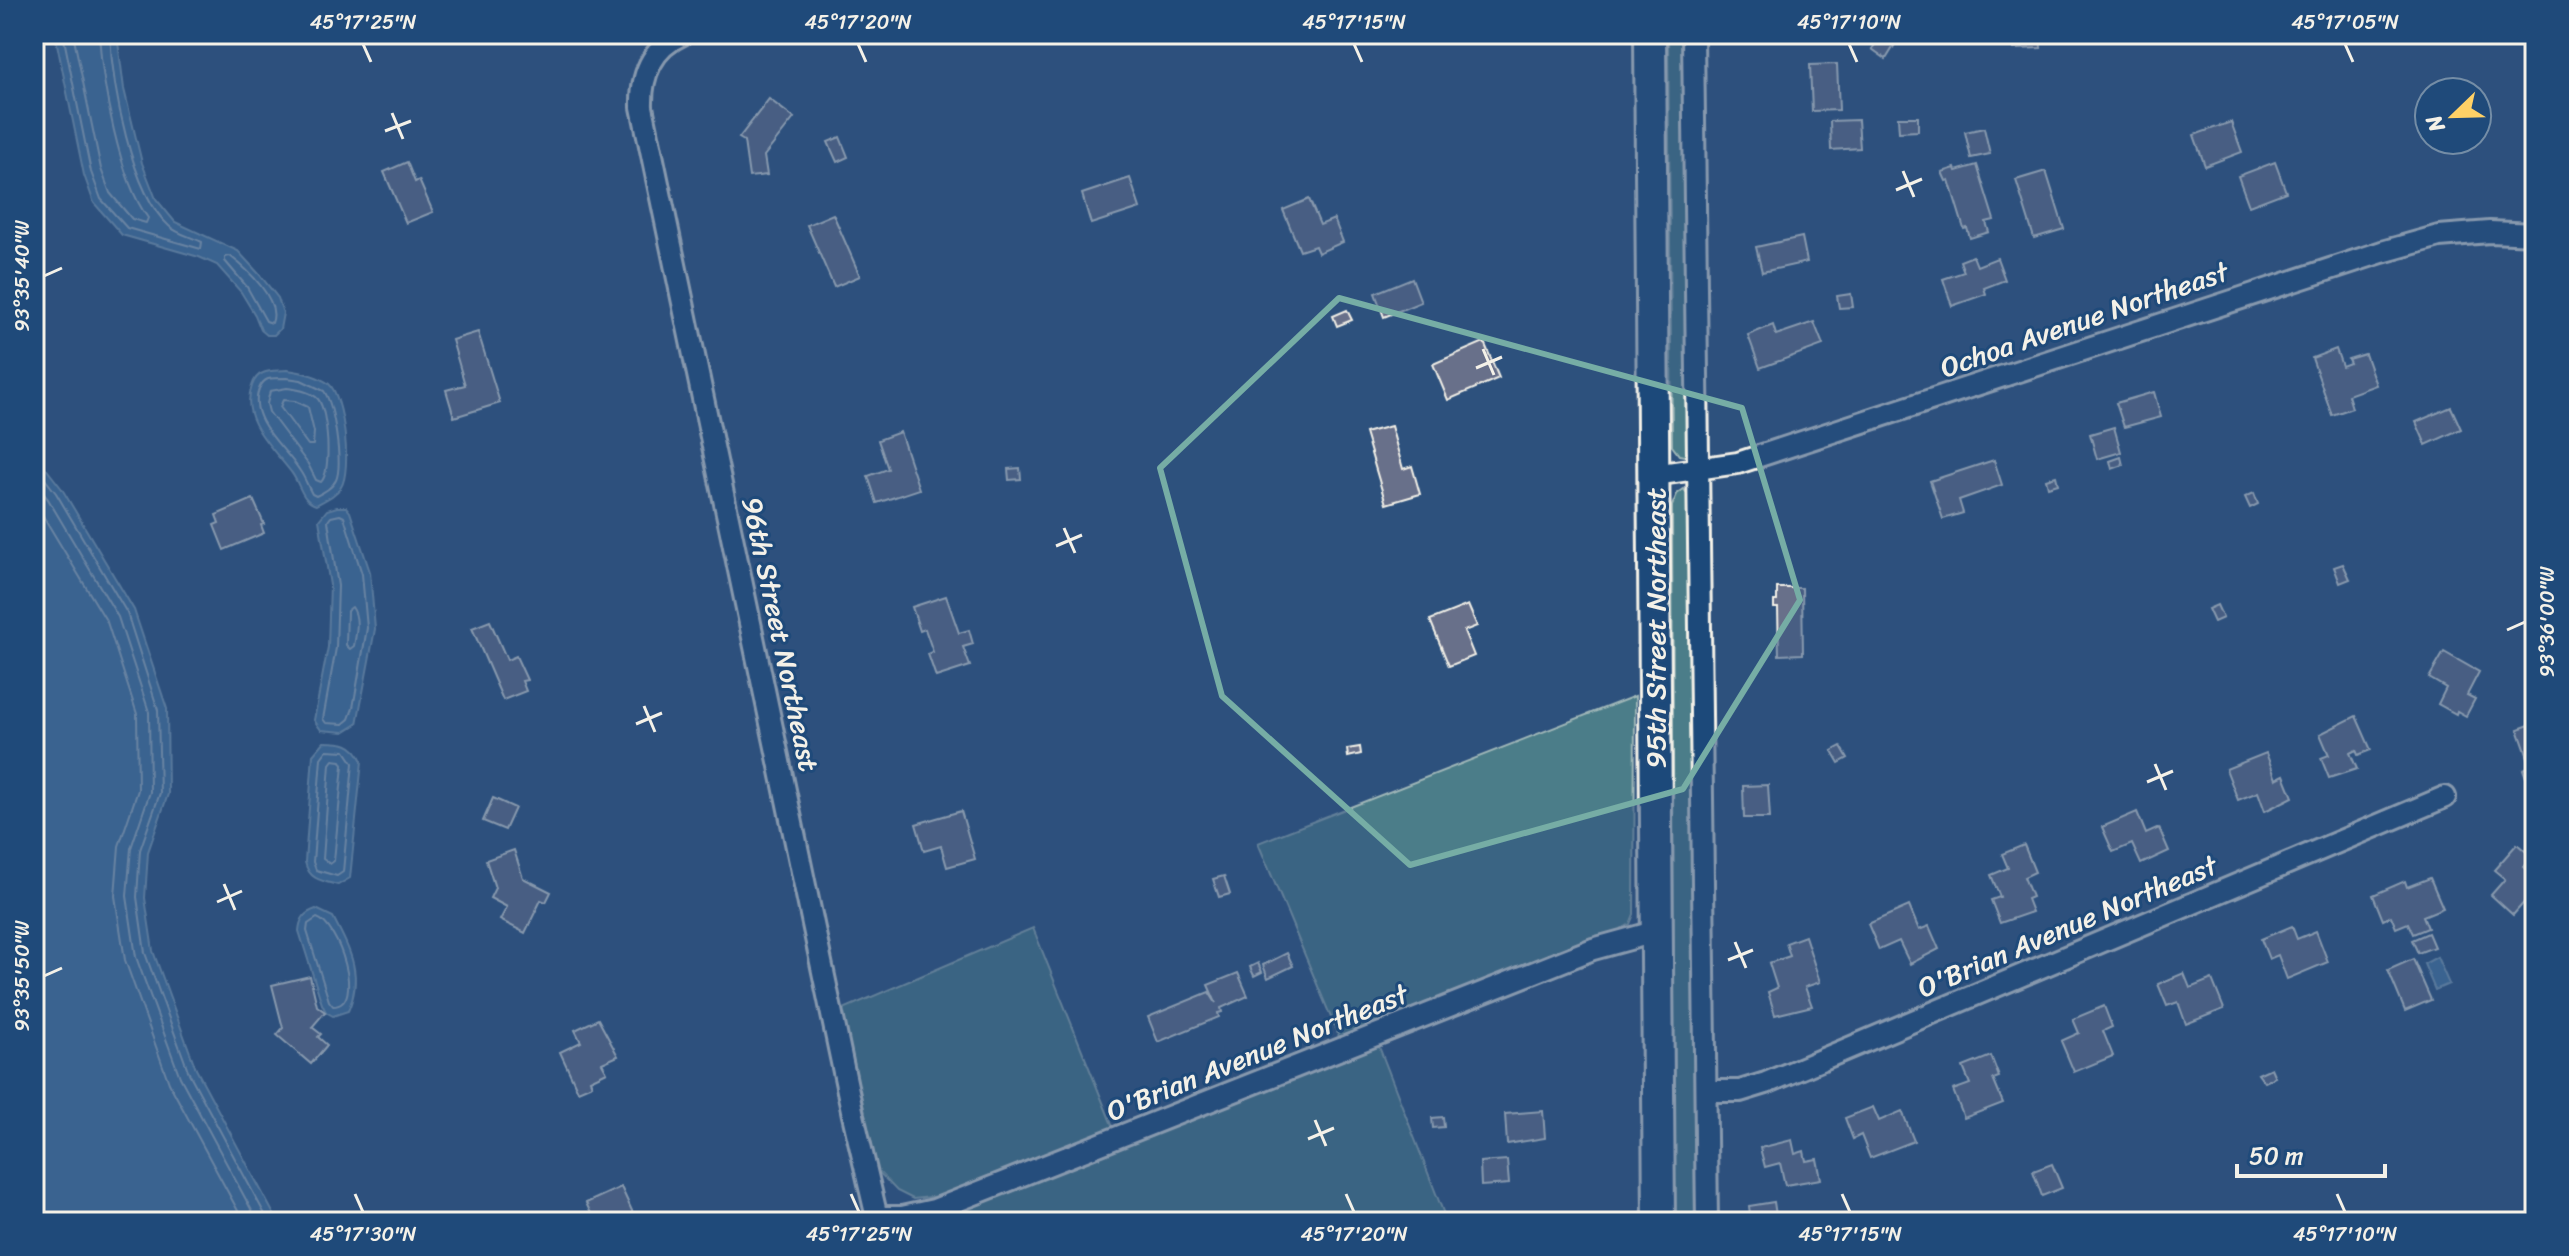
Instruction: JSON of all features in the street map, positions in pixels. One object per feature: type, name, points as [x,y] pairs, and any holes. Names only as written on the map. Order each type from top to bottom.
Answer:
[{"type":"main road","name":"95th Street Northeast","points":[[1650,34],[1659,1222]]},
{"type":"street","name":"96th Street Northeast","points":[[683,34],[669,40],[646,69],[642,107],[877,1219]]},
{"type":"street","points":[[1693,34],[1707,1222]]},
{"type":"street","name":"Ochoa Avenue Northeast","points":[[1654,475],[1738,463],[2439,236],[2490,232],[2535,234]]},
{"type":"street","name":"O'Brian Avenue Northeast","points":[[1707,1091],[1740,1091],[1766,1083],[2445,797]]},
{"type":"street","name":"O'Brian Avenue Northeast","points":[[877,1219],[934,1210],[1593,949],[1658,931]]},
{"type":"highlighted area","points":[[1339,298],[1742,408],[1800,600],[1683,789],[1410,865],[1222,696],[1160,468]]},
{"type":"green space","points":[[1668,34],[1686,34],[1691,450],[1684,456],[1679,455],[1672,446]]},
{"type":"green space","points":[[1684,489],[1691,500],[1695,1222],[1675,1222],[1672,506],[1677,494]]},
{"type":"green space","points":[[1635,696],[1634,914],[1630,924],[1340,1039],[1258,843]]},
{"type":"green space","points":[[1033,928],[1114,1130],[940,1196],[913,1199],[897,1191],[875,1168],[841,1010]]},
{"type":"green space","points":[[1378,1044],[1447,1222],[921,1222]]},
{"type":"water","points":[[55,34],[117,34],[124,89],[142,163],[156,199],[175,222],[238,251],[259,274],[278,298],[283,313],[280,329],[274,335],[267,335],[261,330],[241,292],[217,265],[122,235],[94,203],[84,175]]},
{"type":"water","points":[[269,371],[309,374],[329,384],[339,403],[345,434],[344,478],[336,493],[316,505],[304,496],[291,472],[267,443],[250,410],[249,398],[257,376]]},
{"type":"water","points":[[34,453],[62,489],[134,610],[167,709],[168,794],[148,852],[145,898],[153,951],[196,1069],[278,1222],[34,1222]]},
{"type":"water","points":[[346,507],[350,512],[370,572],[375,629],[357,724],[344,732],[321,730],[314,720],[328,647],[330,585],[319,520],[327,510]]},
{"type":"water","points":[[324,742],[347,745],[355,750],[362,761],[350,878],[338,885],[313,876],[305,862],[313,755]]},
{"type":"water","points":[[316,909],[333,917],[355,974],[353,998],[348,1011],[333,1016],[326,1012],[322,1004],[299,931],[303,917]]},
{"type":"water","points":[[2437,957],[2449,984],[2435,990],[2424,964]]},
{"type":"building","points":[[1406,34],[1428,34],[1429,36],[1409,43]]},
{"type":"building","points":[[2013,34],[2040,34],[2041,48],[2014,49]]},
{"type":"building","points":[[1880,37],[1894,46],[1886,59],[1872,49]]},
{"type":"building","points":[[1837,64],[1839,110],[1812,111],[1810,65]]},
{"type":"building","points":[[769,99],[794,118],[764,156],[767,175],[749,177],[744,141],[739,138]]},
{"type":"building","points":[[1898,117],[1918,117],[1918,131],[1899,132]]},
{"type":"building","points":[[1858,120],[1860,148],[1831,150],[1830,121]]},
{"type":"building","points":[[2231,122],[2242,152],[2205,166],[2194,135]]},
{"type":"building","points":[[1984,128],[1990,154],[1971,158],[1965,132]]},
{"type":"building","points":[[840,137],[848,157],[837,162],[828,142]]},
{"type":"building","points":[[407,162],[433,212],[406,223],[384,172]]},
{"type":"building","points":[[2275,162],[2286,192],[2249,206],[2238,176]]},
{"type":"building","points":[[1977,165],[1994,220],[1986,222],[1989,232],[1970,238],[1967,228],[1964,229],[1949,180],[1946,181],[1942,172]]},
{"type":"building","points":[[2046,171],[2064,229],[2034,238],[2016,180]]},
{"type":"building","points":[[1130,178],[1140,208],[1091,224],[1082,194]]},
{"type":"building","points":[[1309,199],[1320,225],[1334,219],[1343,242],[1318,253],[1315,246],[1300,251],[1283,210]]},
{"type":"building","points":[[833,214],[860,276],[834,287],[807,225]]},
{"type":"building","points":[[1802,237],[1807,262],[1762,272],[1756,247]]},
{"type":"building","points":[[1973,256],[1977,266],[1997,258],[2005,280],[1984,288],[1986,294],[1952,306],[1943,279],[1964,272],[1960,261]]},
{"type":"building","points":[[1412,278],[1421,302],[1384,317],[1375,293]]},
{"type":"building","points":[[1851,294],[1853,307],[1839,308],[1837,296]]},
{"type":"building","points":[[1347,310],[1352,320],[1337,326],[1333,316]]},
{"type":"building","points":[[1814,322],[1823,345],[1760,368],[1748,335],[1773,325],[1776,335]]},
{"type":"building","points":[[478,332],[500,403],[454,417],[446,390],[465,385],[452,340]]},
{"type":"building","points":[[1484,342],[1499,378],[1448,400],[1433,364]]},
{"type":"building","points":[[2336,349],[2342,366],[2350,363],[2348,359],[2365,354],[2376,385],[2348,395],[2352,408],[2332,415],[2312,358]]},
{"type":"building","points":[[2154,392],[2161,417],[2124,427],[2116,403]]},
{"type":"building","points":[[2451,407],[2461,429],[2426,445],[2416,422]]},
{"type":"building","points":[[1391,426],[1403,469],[1412,466],[1420,494],[1386,504],[1365,433]]},
{"type":"building","points":[[2114,427],[2121,452],[2097,459],[2090,434]]},
{"type":"building","points":[[900,432],[919,489],[877,503],[868,476],[888,469],[878,440]]},
{"type":"building","points":[[2121,457],[2123,465],[2112,469],[2110,461]]},
{"type":"building","points":[[1994,460],[2002,485],[1959,500],[1963,513],[1943,519],[1930,481]]},
{"type":"building","points":[[1020,468],[1021,479],[1009,480],[1008,469]]},
{"type":"building","points":[[2056,476],[2058,484],[2048,487],[2046,479]]},
{"type":"building","points":[[2254,493],[2258,504],[2250,508],[2245,497]]},
{"type":"building","points":[[253,499],[264,524],[261,525],[264,533],[224,550],[214,525],[219,523],[216,515]]},
{"type":"building","points":[[2343,564],[2350,579],[2340,583],[2334,567]]},
{"type":"building","points":[[1777,588],[1802,588],[1803,654],[1779,655],[1778,608],[1774,608]]},
{"type":"building","points":[[946,596],[959,633],[969,630],[973,644],[963,647],[970,666],[936,677],[928,654],[933,652],[925,629],[920,631],[912,607]]},
{"type":"building","points":[[1468,605],[1477,626],[1464,631],[1474,656],[1449,666],[1430,620]]},
{"type":"building","points":[[2217,605],[2223,618],[2214,622],[2208,609]]},
{"type":"building","points":[[490,621],[507,660],[516,656],[527,680],[522,681],[526,691],[503,700],[472,628]]},
{"type":"building","points":[[2444,652],[2479,672],[2467,695],[2475,699],[2466,716],[2438,704],[2446,688],[2429,678]]},
{"type":"building","points":[[2356,716],[2371,750],[2358,755],[2356,750],[2350,753],[2357,769],[2329,778],[2321,758],[2329,755],[2320,734]]},
{"type":"building","points":[[2535,723],[2533,797],[2523,769],[2531,766],[2518,729]]},
{"type":"building","points":[[1841,746],[1848,758],[1839,763],[1832,751]]},
{"type":"building","points":[[1360,747],[1361,754],[1348,757],[1347,749]]},
{"type":"building","points":[[2266,753],[2276,779],[2284,775],[2293,797],[2265,811],[2258,792],[2238,800],[2226,769]]},
{"type":"building","points":[[1768,785],[1770,818],[1744,818],[1743,786]]},
{"type":"building","points":[[493,798],[515,808],[505,830],[483,821]]},
{"type":"building","points":[[961,811],[975,859],[947,867],[941,846],[924,851],[916,824]]},
{"type":"building","points":[[2137,812],[2146,834],[2159,828],[2169,851],[2141,864],[2132,844],[2113,852],[2102,827]]},
{"type":"building","points":[[2517,844],[2532,857],[2524,867],[2535,877],[2535,890],[2513,915],[2491,895],[2505,879],[2494,870]]},
{"type":"building","points":[[2024,845],[2035,872],[2024,877],[2032,897],[2027,899],[2032,912],[2000,923],[1991,900],[2000,897],[1991,875],[2008,868],[2002,854]]},
{"type":"building","points":[[514,850],[523,878],[551,892],[546,902],[541,900],[525,933],[500,920],[507,907],[490,898],[495,888],[486,860]]},
{"type":"building","points":[[1224,876],[1230,894],[1219,897],[1213,879]]},
{"type":"building","points":[[2430,878],[2443,908],[2423,916],[2428,928],[2413,934],[2408,923],[2396,928],[2391,916],[2383,920],[2373,895],[2405,881],[2407,887]]},
{"type":"building","points":[[1909,906],[1919,930],[1929,926],[1939,949],[1910,964],[1899,941],[1879,950],[1868,924]]},
{"type":"building","points":[[2292,926],[2297,939],[2316,931],[2328,962],[2287,979],[2278,955],[2269,959],[2261,939]]},
{"type":"building","points":[[2428,933],[2434,947],[2418,953],[2412,940]]},
{"type":"building","points":[[1805,936],[1820,982],[1805,987],[1812,1006],[1775,1015],[1768,992],[1777,988],[1769,963],[1790,956],[1786,943]]},
{"type":"building","points":[[1287,953],[1293,966],[1268,978],[1263,965]]},
{"type":"building","points":[[2413,959],[2431,1000],[2405,1011],[2388,970]]},
{"type":"building","points":[[1258,963],[1262,972],[1254,976],[1250,967]]},
{"type":"building","points":[[1238,973],[1248,996],[1221,1008],[1219,1017],[1158,1042],[1148,1017],[1209,992],[1216,1003],[1208,985]]},
{"type":"building","points":[[2184,973],[2190,988],[2212,979],[2224,1009],[2186,1024],[2178,1002],[2167,1006],[2158,984]]},
{"type":"building","points":[[310,976],[317,1006],[325,1012],[312,1027],[321,1034],[318,1037],[327,1045],[311,1064],[277,1035],[283,1028],[272,985]]},
{"type":"building","points":[[2104,1006],[2112,1027],[2103,1031],[2113,1056],[2074,1072],[2061,1041],[2079,1033],[2073,1019]]},
{"type":"building","points":[[598,1019],[618,1056],[602,1063],[607,1072],[590,1080],[592,1085],[578,1091],[560,1052],[581,1042],[575,1030]]},
{"type":"building","points":[[1991,1056],[1999,1077],[1993,1079],[2003,1103],[1964,1118],[1953,1090],[1970,1084],[1963,1067]]},
{"type":"building","points":[[2271,1068],[2275,1077],[2264,1082],[2258,1074]]},
{"type":"building","points":[[1873,1107],[1879,1121],[1902,1111],[1914,1141],[1870,1158],[1861,1135],[1853,1139],[1845,1118]]},
{"type":"building","points":[[1543,1111],[1545,1138],[1507,1144],[1505,1114]]},
{"type":"building","points":[[1443,1117],[1444,1127],[1433,1128],[1432,1118]]},
{"type":"building","points":[[1792,1140],[1795,1154],[1804,1151],[1806,1161],[1817,1159],[1821,1179],[1785,1185],[1780,1163],[1765,1167],[1760,1148]]},
{"type":"building","points":[[1507,1160],[1509,1184],[1481,1186],[1480,1162]]},
{"type":"building","points":[[2052,1164],[2062,1188],[2042,1196],[2033,1171]]},
{"type":"building","points":[[621,1187],[633,1213],[628,1215],[629,1222],[595,1222],[586,1203]]},
{"type":"building","points":[[1774,1202],[1777,1222],[1751,1222],[1749,1206]]}]
